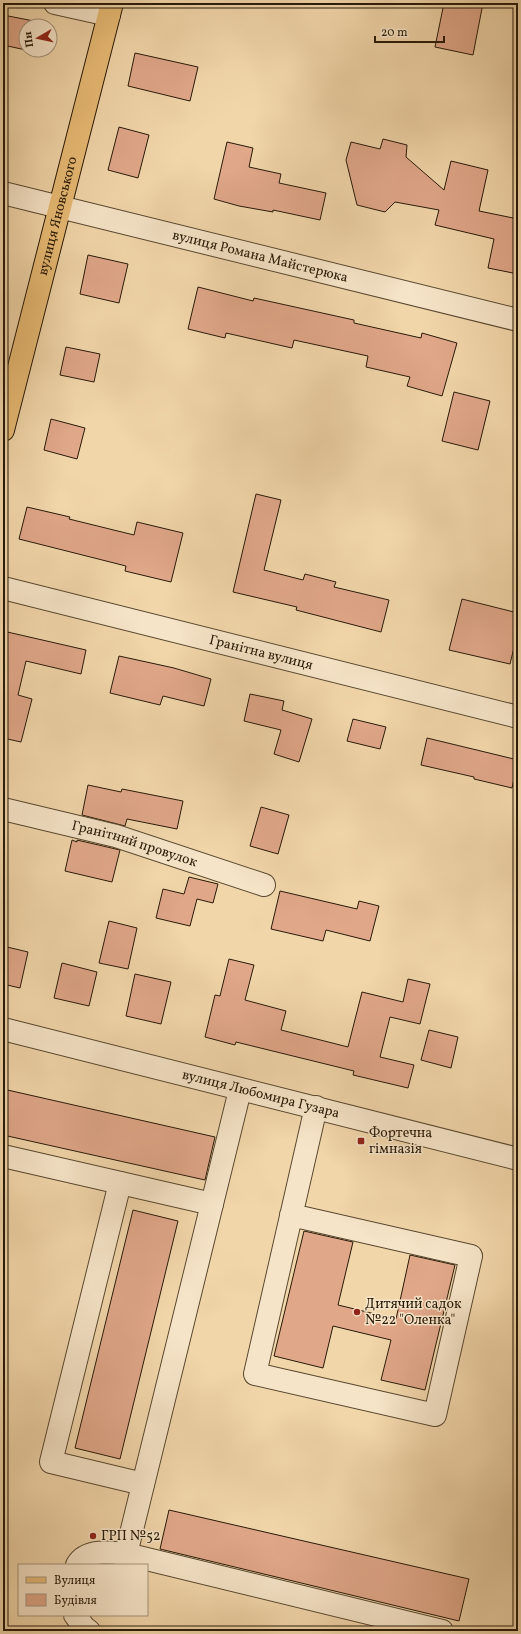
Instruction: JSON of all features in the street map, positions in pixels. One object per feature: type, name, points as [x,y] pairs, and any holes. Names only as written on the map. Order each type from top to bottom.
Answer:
[{"type":"main road","name":"вулиця Яновського","points":[[3,430],[9,383],[60,207],[111,9]]},
{"type":"street","points":[[55,3],[111,9]]},
{"type":"street","name":"вулиця Романа Майстерюка","points":[[3,193],[518,320]]},
{"type":"street","name":"Гранітна вулиця","points":[[3,588],[518,717]]},
{"type":"street","name":"Гранітний провулок","points":[[3,809],[116,836],[264,885]]},
{"type":"street","name":"вулиця Любомира Гузара","points":[[3,1029],[518,1159]]},
{"type":"street","points":[[126,1554],[240,1090]]},
{"type":"street","points":[[291,1215],[471,1256],[435,1415],[255,1374],[291,1215],[316,1107]]},
{"type":"street","points":[[3,1156],[212,1204]]},
{"type":"street","points":[[120,1183],[51,1462],[143,1484]]},
{"type":"street","points":[[77,1564],[78,1562],[91,1554],[109,1552],[126,1554],[442,1631]]},
{"type":"street","points":[[76,1616],[89,1631]]},
{"type":"building","points":[[444,3],[483,3],[473,55],[435,47]]},
{"type":"building","points":[[3,15],[18,18],[18,48],[3,45]]},
{"type":"building","points":[[135,53],[198,67],[190,101],[128,86]]},
{"type":"building","points":[[119,127],[149,135],[138,178],[108,170]]},
{"type":"building","points":[[383,139],[407,145],[406,157],[444,190],[451,161],[488,170],[479,211],[518,219],[518,274],[488,268],[494,239],[435,225],[439,210],[395,202],[385,212],[357,205],[346,160],[351,142],[380,149]]},
{"type":"building","points":[[227,142],[253,148],[249,167],[281,174],[279,183],[326,193],[320,220],[273,210],[273,212],[239,206],[214,199]]},
{"type":"building","points":[[88,255],[128,264],[119,303],[80,294]]},
{"type":"building","points":[[198,287],[253,301],[254,298],[354,320],[354,323],[421,338],[422,333],[457,343],[442,396],[407,386],[410,377],[366,367],[368,356],[294,340],[292,348],[226,333],[225,338],[188,329]]},
{"type":"building","points":[[66,347],[100,354],[94,382],[60,375]]},
{"type":"building","points":[[454,392],[490,401],[478,450],[442,441]]},
{"type":"building","points":[[51,419],[85,428],[77,459],[44,450]]},
{"type":"building","points":[[256,494],[281,500],[264,570],[303,580],[305,574],[336,582],[334,587],[389,600],[381,632],[296,610],[297,607],[233,592]]},
{"type":"building","points":[[27,507],[70,517],[69,519],[134,535],[137,522],[183,533],[171,582],[125,571],[126,566],[19,539]]},
{"type":"building","points":[[462,599],[518,613],[518,631],[510,664],[449,650]]},
{"type":"building","points":[[3,631],[86,650],[81,674],[26,661],[18,695],[32,699],[21,742],[3,738]]},
{"type":"building","points":[[119,656],[174,668],[211,679],[204,706],[163,696],[160,705],[110,693]]},
{"type":"building","points":[[250,694],[284,701],[282,710],[312,719],[299,762],[274,754],[281,730],[244,721]]},
{"type":"building","points":[[353,719],[386,727],[380,749],[347,741]]},
{"type":"building","points":[[427,738],[518,760],[512,788],[474,779],[474,777],[421,765]]},
{"type":"building","points":[[88,785],[121,792],[122,789],[183,801],[177,829],[127,819],[125,826],[82,815]]},
{"type":"building","points":[[261,807],[289,815],[278,854],[250,846]]},
{"type":"building","points":[[72,840],[120,850],[112,882],[65,871]]},
{"type":"building","points":[[189,877],[218,884],[213,903],[197,899],[190,926],[156,918],[163,889],[184,894]]},
{"type":"building","points":[[280,891],[357,909],[359,901],[379,906],[370,941],[326,930],[323,941],[271,929]]},
{"type":"building","points":[[109,921],[137,928],[128,969],[99,963]]},
{"type":"building","points":[[3,946],[28,952],[20,988],[3,984]]},
{"type":"building","points":[[229,959],[254,965],[245,1000],[286,1011],[281,1030],[348,1047],[362,992],[403,1002],[408,979],[430,984],[420,1024],[390,1017],[380,1057],[414,1065],[408,1088],[353,1075],[354,1071],[236,1042],[235,1045],[205,1037],[215,995],[220,996]]},
{"type":"building","points":[[62,963],[97,972],[89,1006],[54,998]]},
{"type":"building","points":[[135,974],[171,982],[161,1024],[126,1016]]},
{"type":"building","points":[[429,1030],[458,1037],[451,1068],[421,1060]]},
{"type":"building","points":[[3,1089],[215,1137],[205,1180],[3,1135]]},
{"type":"building","points":[[133,1210],[178,1221],[120,1459],[75,1448]]},
{"type":"building","points":[[304,1231],[353,1242],[338,1305],[396,1319],[410,1255],[455,1265],[425,1390],[381,1380],[391,1340],[333,1326],[323,1368],[274,1356]]},
{"type":"building","points":[[169,1510],[469,1579],[459,1621],[160,1549]]},
{"type":"place","name":"Фортечна гімназія","points":[[361,1141]]},
{"type":"place","name":"Дитячий садок №22 \"Оленка\"","points":[[357,1312]]},
{"type":"place","name":"ГРП №52","points":[[93,1536]]}]
